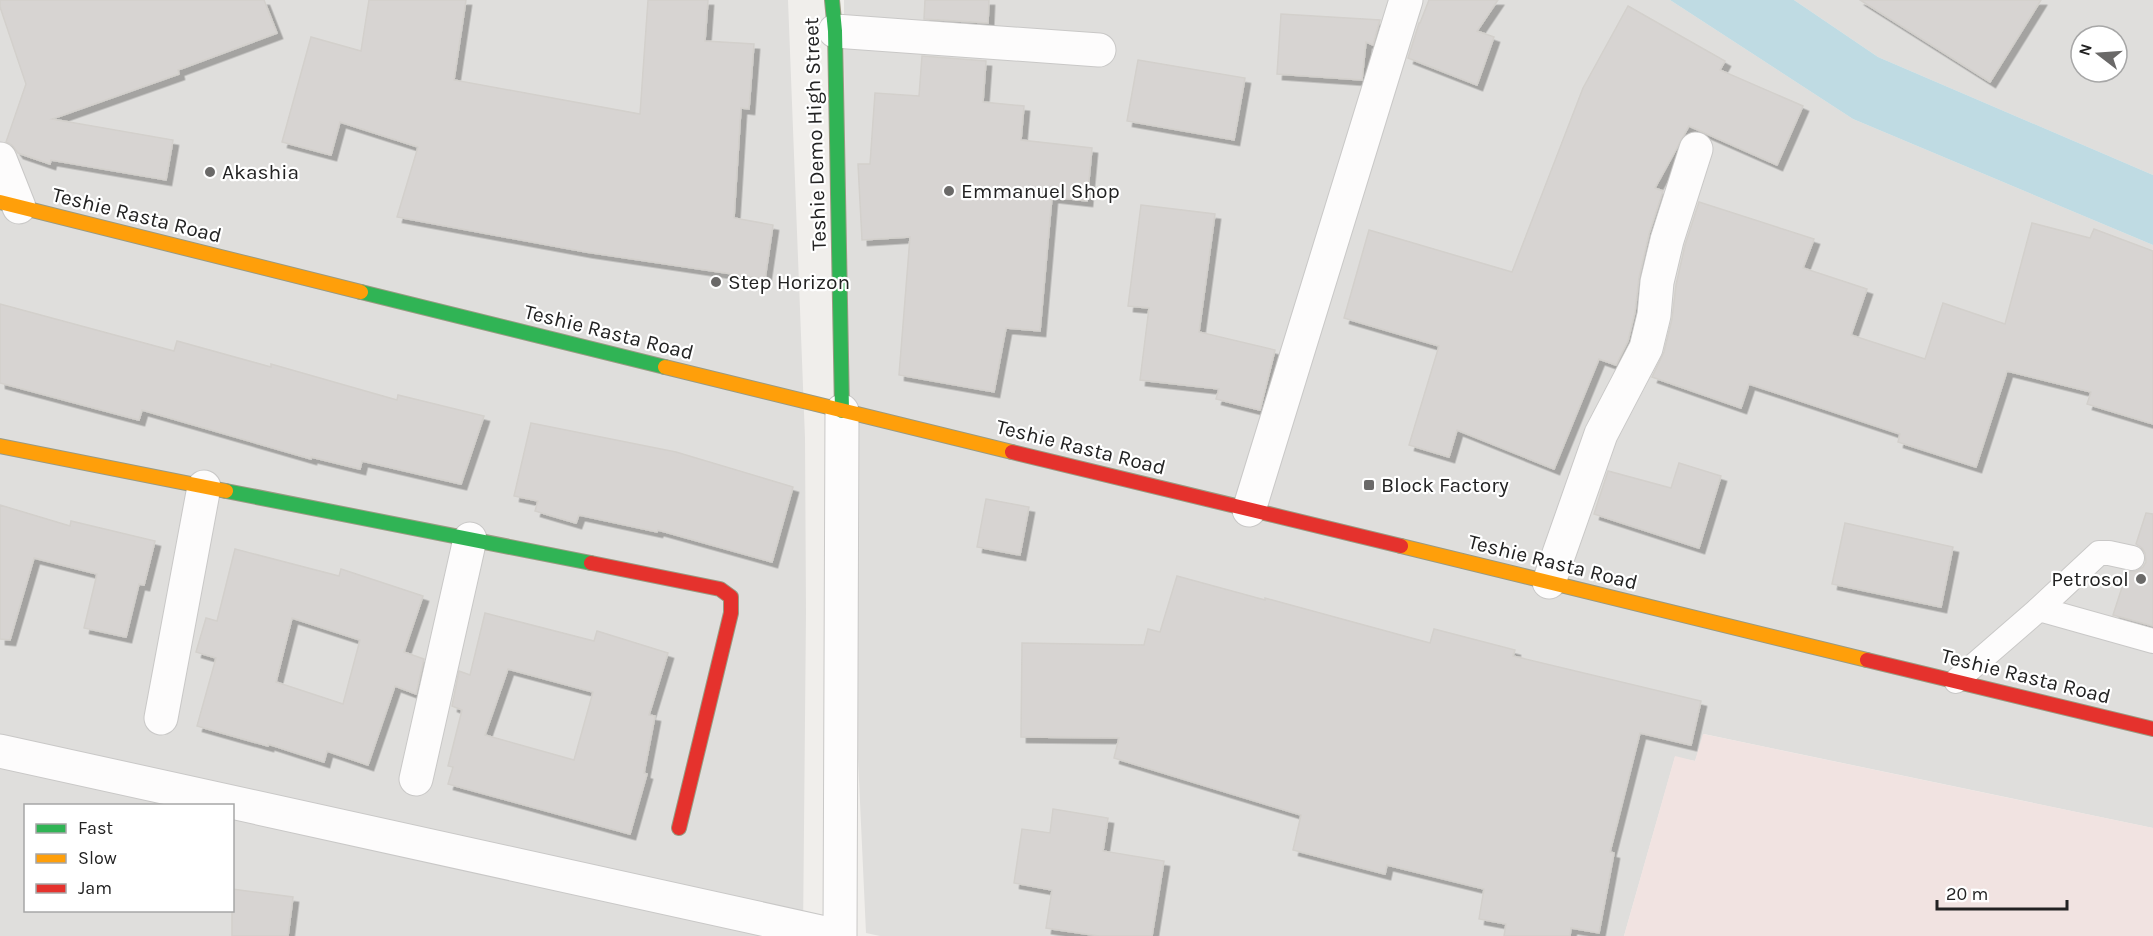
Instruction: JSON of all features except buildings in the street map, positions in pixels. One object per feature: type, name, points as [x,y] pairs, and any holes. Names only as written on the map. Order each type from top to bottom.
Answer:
[{"type":"main road","name":"Teshie Demo High Street","points":[[833,16],[842,411]]},
{"type":"main road","name":"Teshie Rasta Road","points":[[9,204],[842,411],[2153,729]]},
{"type":"main road","points":[[0,447],[720,589],[732,597],[731,613],[679,828]]},
{"type":"street","points":[[1249,510],[1406,0]]},
{"type":"street","points":[[833,16],[1099,50]]},
{"type":"street","points":[[1548,582],[1601,434],[1646,348],[1667,240],[1696,149]]},
{"type":"street","points":[[0,159],[9,204]]},
{"type":"street","points":[[0,751],[840,936],[842,411]]},
{"type":"street","points":[[161,718],[204,487]]},
{"type":"street","points":[[416,779],[470,540]]},
{"type":"lane","points":[[1956,681],[2099,553],[2109,552],[2132,558]]},
{"type":"lane","points":[[2039,609],[2153,641]]},
{"type":"shaded area","points":[[0,0],[788,0],[805,438],[803,936],[0,936]]},
{"type":"shaded area","points":[[844,0],[1670,0],[1853,119],[2153,245],[2153,828],[1704,734],[1695,761],[1675,757],[1624,936],[880,936],[866,933],[845,474]]},
{"type":"shaded area","points":[[1794,0],[2153,0],[2153,175],[1878,57]]},
{"type":"shaded area","points":[[1703,734],[2153,828],[2153,936],[1624,936],[1675,756],[1695,761]]},
{"type":"water","points":[[1670,0],[1794,0],[1878,57],[2153,175],[2153,245],[1853,119]]},
{"type":"traffic: fast","points":[[832,0],[835,31],[842,411]]},
{"type":"traffic: fast","points":[[361,292],[665,367]]},
{"type":"traffic: fast","points":[[226,491],[591,563]]},
{"type":"traffic: slow","points":[[0,202],[361,292]]},
{"type":"traffic: slow","points":[[665,367],[1012,452]]},
{"type":"traffic: slow","points":[[0,446],[226,491]]},
{"type":"traffic: slow","points":[[1401,546],[1867,660]]},
{"type":"traffic: jam","points":[[1012,452],[1401,546]]},
{"type":"traffic: jam","points":[[591,563],[720,589],[731,597],[731,613],[679,828]]},
{"type":"traffic: jam","points":[[1867,660],[2153,729]]},
{"type":"place","name":"Akashia","points":[[210,172]]},
{"type":"place","name":"Emmanuel Shop","points":[[949,191]]},
{"type":"place","name":"Step Horizon","points":[[716,282]]},
{"type":"place","name":"Block Factory","points":[[1369,485]]},
{"type":"place","name":"Petrosol","points":[[2141,579]]}]
